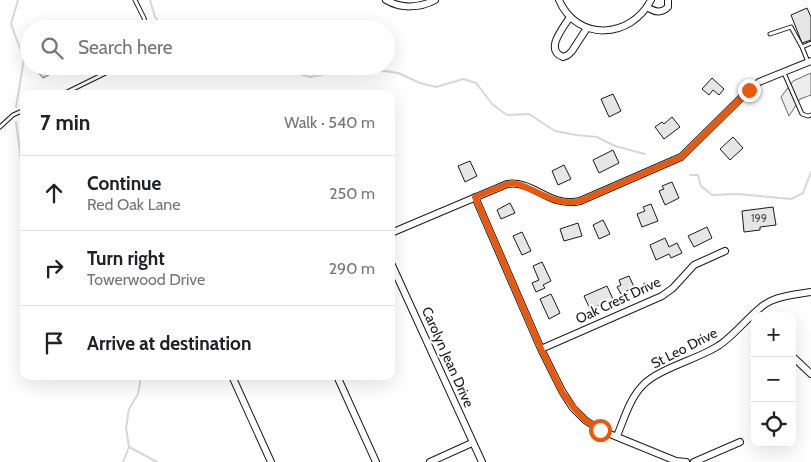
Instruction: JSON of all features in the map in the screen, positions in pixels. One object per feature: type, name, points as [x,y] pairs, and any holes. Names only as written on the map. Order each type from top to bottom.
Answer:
[{"type":"street","points":[[386,0],[392,4],[410,7],[428,4],[435,0]]},
{"type":"street","points":[[560,0],[570,18],[587,28],[610,31],[623,28],[636,19],[651,0]]},
{"type":"street","points":[[647,7],[656,12],[664,11],[668,7],[668,0]]},
{"type":"street","points":[[570,18],[554,45],[554,51],[558,55],[563,57],[568,55],[587,28]]},
{"type":"street","points":[[395,231],[507,184],[514,183],[559,202],[570,203],[580,201],[681,157],[759,82],[810,61]]},
{"type":"street","points":[[475,197],[541,349],[562,392],[574,408],[585,420],[600,430],[676,461],[686,462]]},
{"type":"street","name":"Oak Crest Drive","points":[[541,349],[662,296],[673,288],[694,265],[725,251]]},
{"type":"street","name":"Carolyn Jean Drive","points":[[395,272],[482,462]]},
{"type":"street","name":"St Leo Drive","points":[[758,312],[772,300],[811,292]]},
{"type":"street","name":"St Leo Drive","points":[[617,436],[635,395],[643,384],[654,376],[716,348],[751,321]]},
{"type":"street","points":[[793,357],[811,374]]},
{"type":"street","points":[[234,380],[271,462]]},
{"type":"street","points":[[339,380],[376,462]]},
{"type":"street","points":[[694,462],[740,442]]},
{"type":"street","points":[[430,462],[472,443]]},
{"type":"lane","points":[[135,0],[144,20]]},
{"type":"lane","points":[[770,34],[791,27],[810,61]]},
{"type":"lane","points":[[802,47],[811,43]]},
{"type":"lane","points":[[784,72],[802,114],[811,115]]},
{"type":"lane","points":[[71,90],[102,75]]},
{"type":"lane","points":[[0,127],[13,115],[20,112]]},
{"type":"shaded area","points":[[811,73],[811,95],[800,99],[789,116],[781,97],[793,81]]},
{"type":"building","points":[[807,8],[811,17],[811,40],[802,43],[791,15]]},
{"type":"building","points":[[712,78],[724,89],[719,95],[713,90],[709,95],[702,89]]},
{"type":"building","points":[[613,94],[621,111],[609,117],[601,99]]},
{"type":"building","points":[[672,117],[680,127],[664,139],[655,127],[662,122],[664,124]]},
{"type":"building","points":[[733,137],[743,148],[730,160],[720,149]]},
{"type":"building","points":[[613,150],[619,163],[599,173],[593,160]]},
{"type":"building","points":[[470,161],[477,176],[465,182],[458,166]]},
{"type":"building","points":[[564,165],[571,179],[558,185],[552,171]]},
{"type":"building","points":[[672,182],[679,198],[665,205],[659,191],[664,189],[662,186]]},
{"type":"building","points":[[510,203],[515,213],[501,219],[497,210]]},
{"type":"building","points":[[651,204],[658,221],[642,227],[637,214],[645,211],[643,207]]},
{"type":"building","points":[[773,207],[776,225],[744,232],[742,211]]},
{"type":"building","points":[[603,220],[610,234],[599,239],[593,225]]},
{"type":"building","points":[[578,223],[582,236],[564,241],[560,229]]},
{"type":"building","points":[[707,227],[712,238],[694,247],[688,236]]},
{"type":"building","points":[[522,232],[531,251],[522,255],[513,236]]},
{"type":"building","points":[[665,238],[669,247],[677,243],[682,253],[671,258],[669,254],[656,260],[650,245]]},
{"type":"building","points":[[542,262],[551,281],[543,285],[545,288],[536,292],[532,283],[539,280],[533,266]]},
{"type":"building","points":[[629,276],[634,287],[621,294],[617,287],[621,285],[619,280]]},
{"type":"building","points":[[607,286],[613,299],[590,309],[584,296]]},
{"type":"building","points":[[551,294],[560,313],[549,319],[540,299]]},
{"type":"waterway","points":[[18,0],[11,24],[20,48]]},
{"type":"waterway","points":[[150,0],[157,20]]},
{"type":"waterway","points":[[395,73],[420,83],[436,87],[463,79],[476,83],[493,105],[507,115],[529,114],[555,131],[597,137],[615,146],[645,154]]},
{"type":"waterway","points":[[16,107],[21,75]]},
{"type":"waterway","points":[[303,75],[311,77],[320,75]]},
{"type":"waterway","points":[[16,122],[20,152]]},
{"type":"waterway","points":[[690,175],[698,175],[701,186],[712,195],[738,194],[791,199],[803,193],[811,172]]},
{"type":"waterway","points":[[123,462],[129,447],[126,428],[129,409],[138,394],[140,380]]},
{"type":"waterway","points":[[129,447],[157,462]]},
{"type":"route","points":[[600,430],[585,420],[562,392],[541,349],[475,197],[514,183],[559,202],[570,203],[580,201],[681,157],[749,90]]}]
